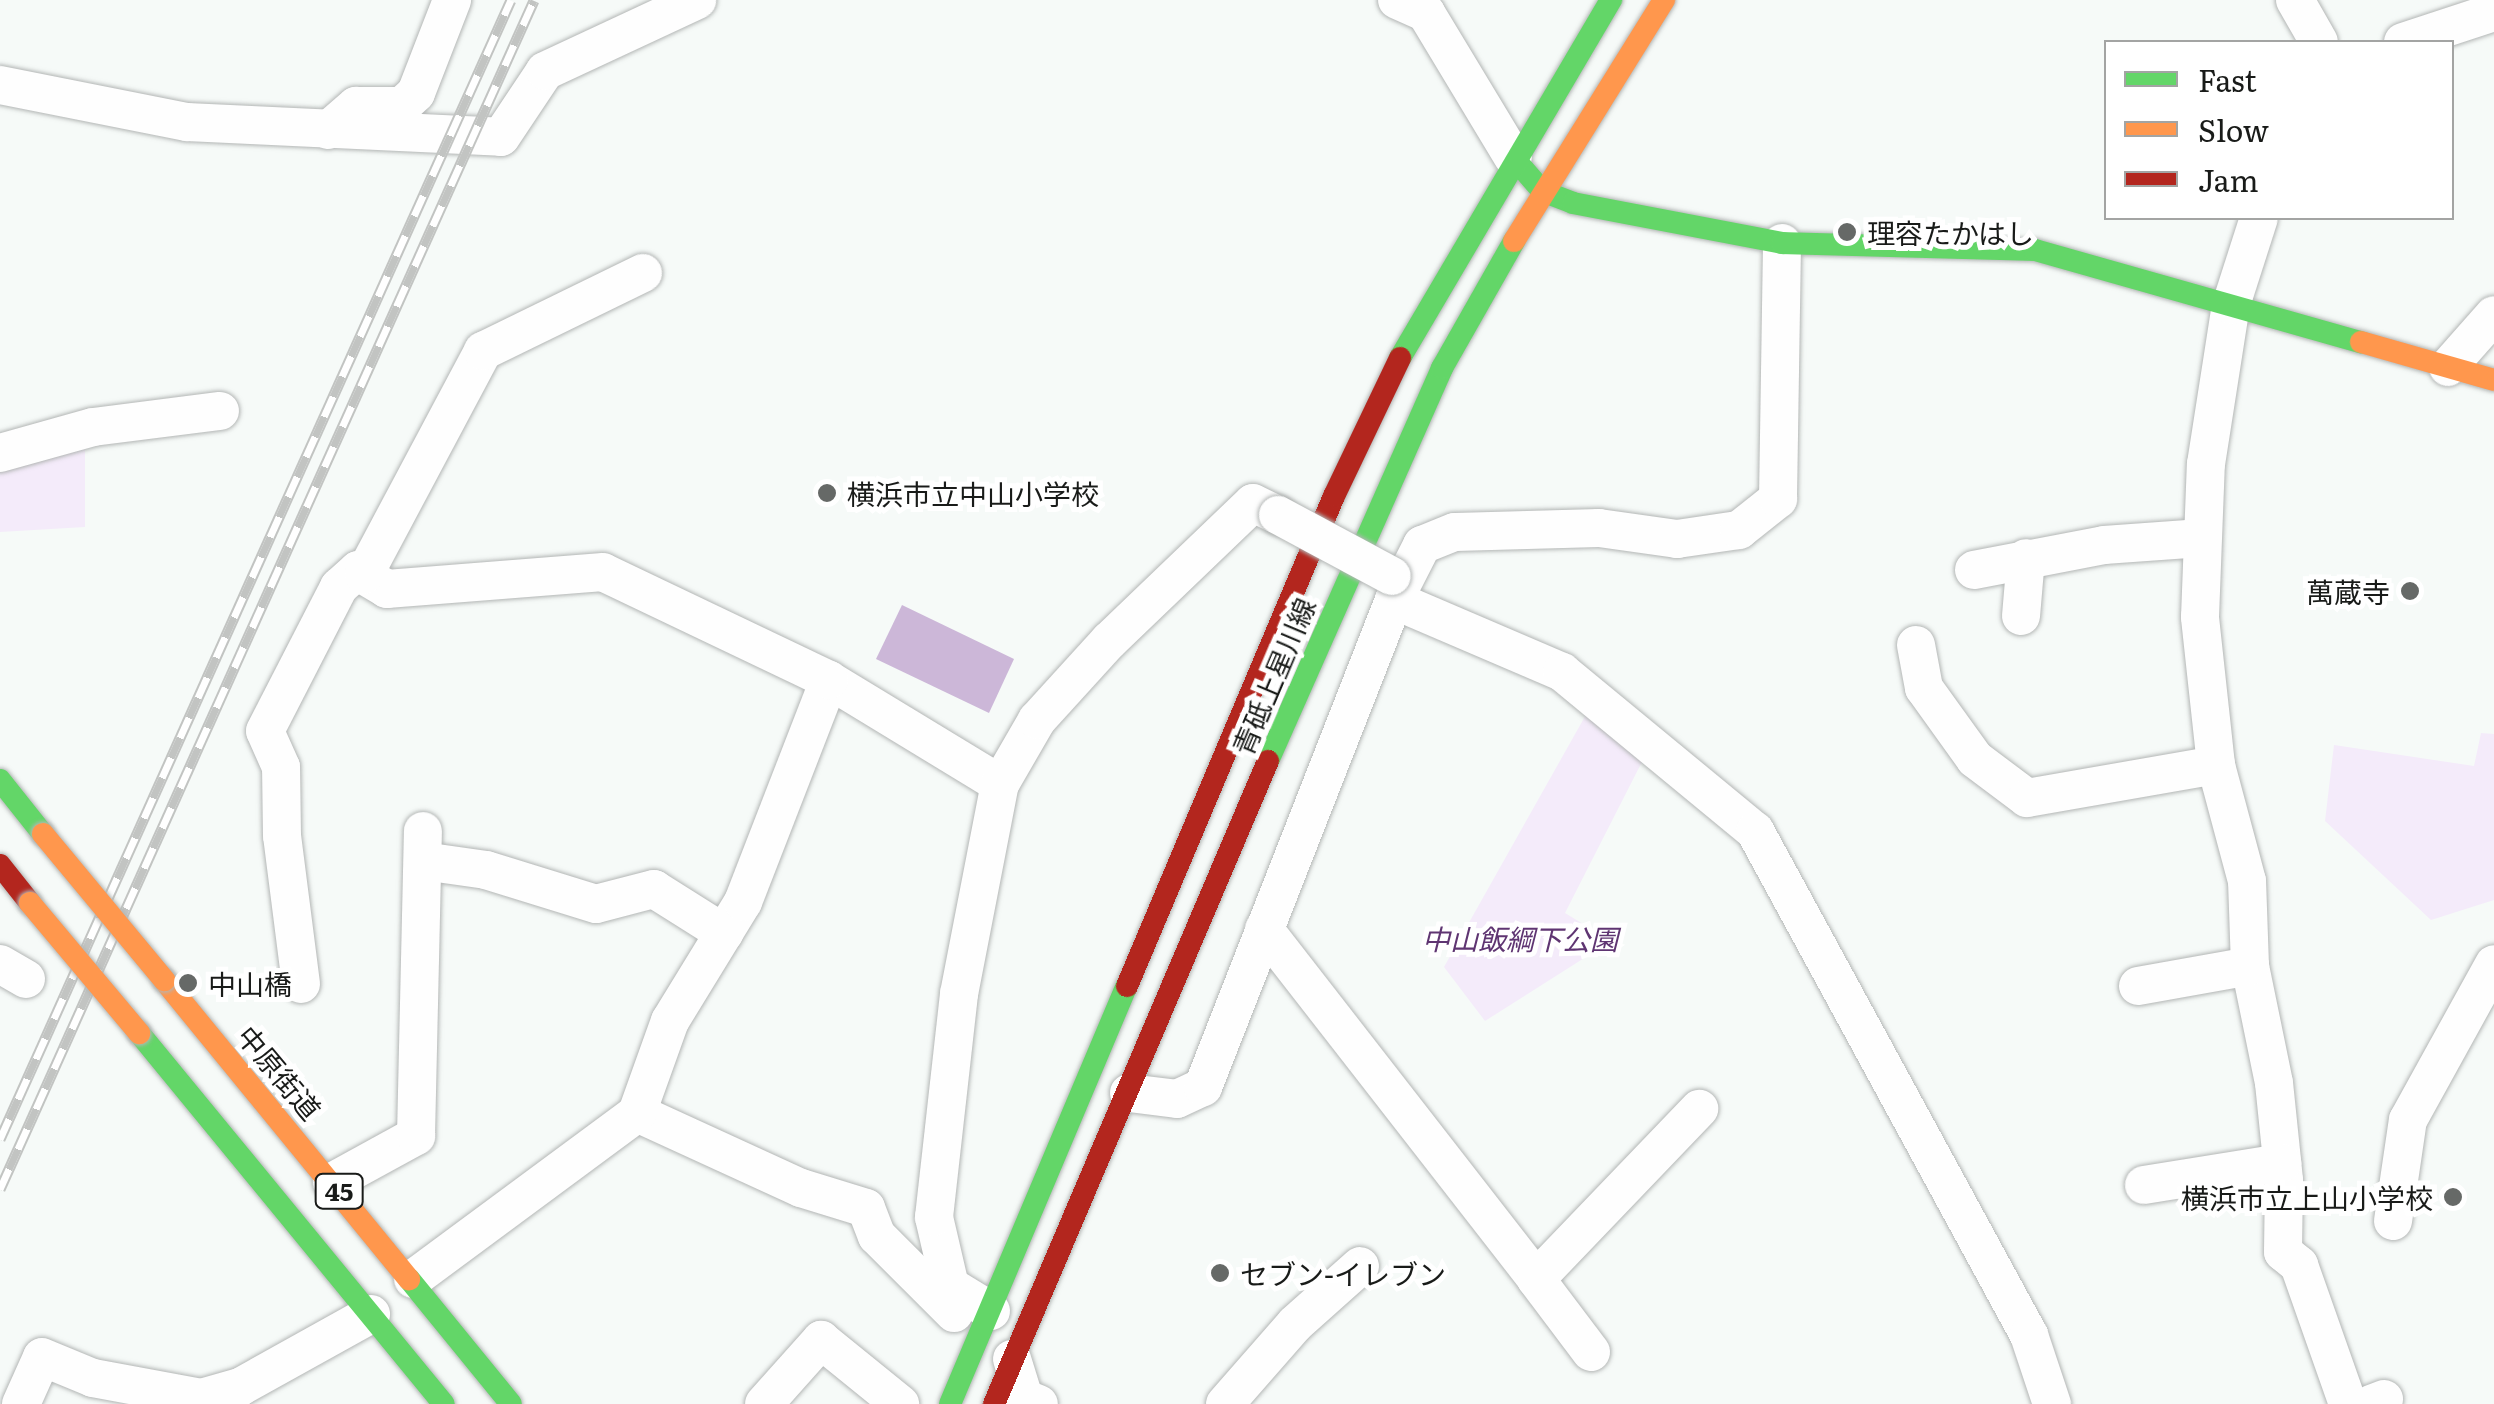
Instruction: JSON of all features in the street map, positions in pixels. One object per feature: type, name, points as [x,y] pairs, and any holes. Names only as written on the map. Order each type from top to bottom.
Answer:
[{"type":"main road","name":"青砥上星川線","points":[[994,1404],[994,1337],[1334,496],[1406,345],[1513,157],[1611,0]]},
{"type":"main road","name":"青砥上星川線","points":[[950,1404],[994,1337],[1128,1093],[1376,508],[1442,368],[1542,191],[1664,0]]},
{"type":"main road","points":[[1513,157],[1542,191],[1573,204],[1782,243],[2036,250],[2494,380]]},
{"type":"main road","name":"中原街道","points":[[0,780],[413,1278],[511,1404]]},
{"type":"main road","name":"45","points":[[0,866],[444,1404]]},
{"type":"street","points":[[328,130],[356,106],[402,106],[416,92],[452,0]]},
{"type":"street","points":[[0,85],[187,122],[501,138],[545,71],[697,0]]},
{"type":"street","points":[[1397,0],[1426,13],[1513,157]]},
{"type":"street","points":[[2295,0],[2318,40]]},
{"type":"street","points":[[2409,40],[2494,12]]},
{"type":"street","points":[[2258,220],[2232,305],[2206,464],[2200,617],[2216,765],[2247,881],[2250,966],[2282,1163],[2283,1252],[2300,1266],[2368,1402]]},
{"type":"street","points":[[1128,1093],[1177,1099],[1203,1087],[1397,586],[1422,546],[1455,532],[1598,528],[1678,539],[1739,530],[1778,498],[1782,243]]},
{"type":"street","points":[[364,575],[483,350],[643,274]]},
{"type":"street","points":[[2448,367],[2494,315]]},
{"type":"street","points":[[0,452],[92,427],[220,411]]},
{"type":"street","points":[[1039,1404],[1024,1398],[994,1337],[950,1286],[934,1217],[959,994],[1000,784],[1037,720],[1109,641],[1253,503],[1397,586],[1562,672],[1754,830],[2028,1336],[2052,1404]]},
{"type":"street","points":[[1974,570],[2026,558],[2202,538]]},
{"type":"street","points":[[2021,616],[2026,558]]},
{"type":"street","points":[[301,984],[282,836],[280,767],[265,731],[338,587],[358,570],[387,589],[603,572],[829,680],[1000,784]]},
{"type":"street","points":[[1916,645],[1924,688],[1975,760],[2027,798],[2216,765]]},
{"type":"street","points":[[413,1278],[637,1113],[670,1021],[743,902],[829,680]]},
{"type":"street","points":[[332,1182],[416,1136],[423,846],[596,904],[654,889],[724,933]]},
{"type":"street","points":[[1264,929],[1591,1352]]},
{"type":"street","points":[[2393,1221],[2408,1120],[2494,964]]},
{"type":"street","points":[[2138,986],[2250,966]]},
{"type":"street","points":[[1536,1279],[1699,1110]]},
{"type":"street","points":[[637,1113],[801,1188],[866,1208],[878,1236],[994,1337]]},
{"type":"street","points":[[2144,1185],[2282,1163]]},
{"type":"street","points":[[1225,1404],[1295,1324],[1360,1266]]},
{"type":"street","points":[[21,1404],[42,1357],[93,1378],[203,1401],[240,1387],[371,1314]]},
{"type":"street","points":[[764,1404],[821,1340],[900,1404]]},
{"type":"green space","points":[[85,444],[85,527],[0,532],[0,470]]},
{"type":"green space","name":"中山飯綱下公園","points":[[1592,704],[1648,750],[1565,913],[1611,941],[1485,1021],[1444,967]]},
{"type":"green space","points":[[2481,733],[2494,734],[2494,900],[2431,920],[2325,821],[2334,745],[2474,766]]},
{"type":"shaded area","points":[[902,605],[1014,659],[989,713],[876,659]]},
{"type":"railway","points":[[0,1139],[511,0]]},
{"type":"railway","points":[[0,1189],[534,0]]},
{"type":"traffic: fast","points":[[1400,358],[1611,0]]},
{"type":"traffic: fast","points":[[1518,163],[1542,191],[1573,203],[1782,243],[2035,250],[2361,342]]},
{"type":"traffic: fast","points":[[1268,761],[1442,368],[1514,241]]},
{"type":"traffic: fast","points":[[0,780],[43,834]]},
{"type":"traffic: fast","points":[[950,1404],[1127,986]]},
{"type":"traffic: fast","points":[[139,1033],[444,1404]]},
{"type":"traffic: fast","points":[[409,1279],[511,1404]]},
{"type":"traffic: slow","points":[[1514,241],[1664,0]]},
{"type":"traffic: slow","points":[[2361,342],[2494,380]]},
{"type":"traffic: slow","points":[[43,834],[164,980]]},
{"type":"traffic: slow","points":[[30,903],[139,1033]]},
{"type":"traffic: slow","points":[[164,980],[409,1279]]},
{"type":"traffic: jam","points":[[1127,986],[1334,496],[1400,358]]},
{"type":"traffic: jam","points":[[994,1404],[1268,761]]},
{"type":"traffic: jam","points":[[0,865],[30,903]]},
{"type":"place","name":"理容たかはし","points":[[1847,232]]},
{"type":"place","name":"横浜市立中山小学校","points":[[827,493]]},
{"type":"place","name":"萬蔵寺","points":[[2410,591]]},
{"type":"place","name":"中山橋","points":[[188,983]]},
{"type":"place","name":"横浜市立上山小学校","points":[[2453,1197]]},
{"type":"place","name":"セブン-イレブン","points":[[1220,1273]]}]
